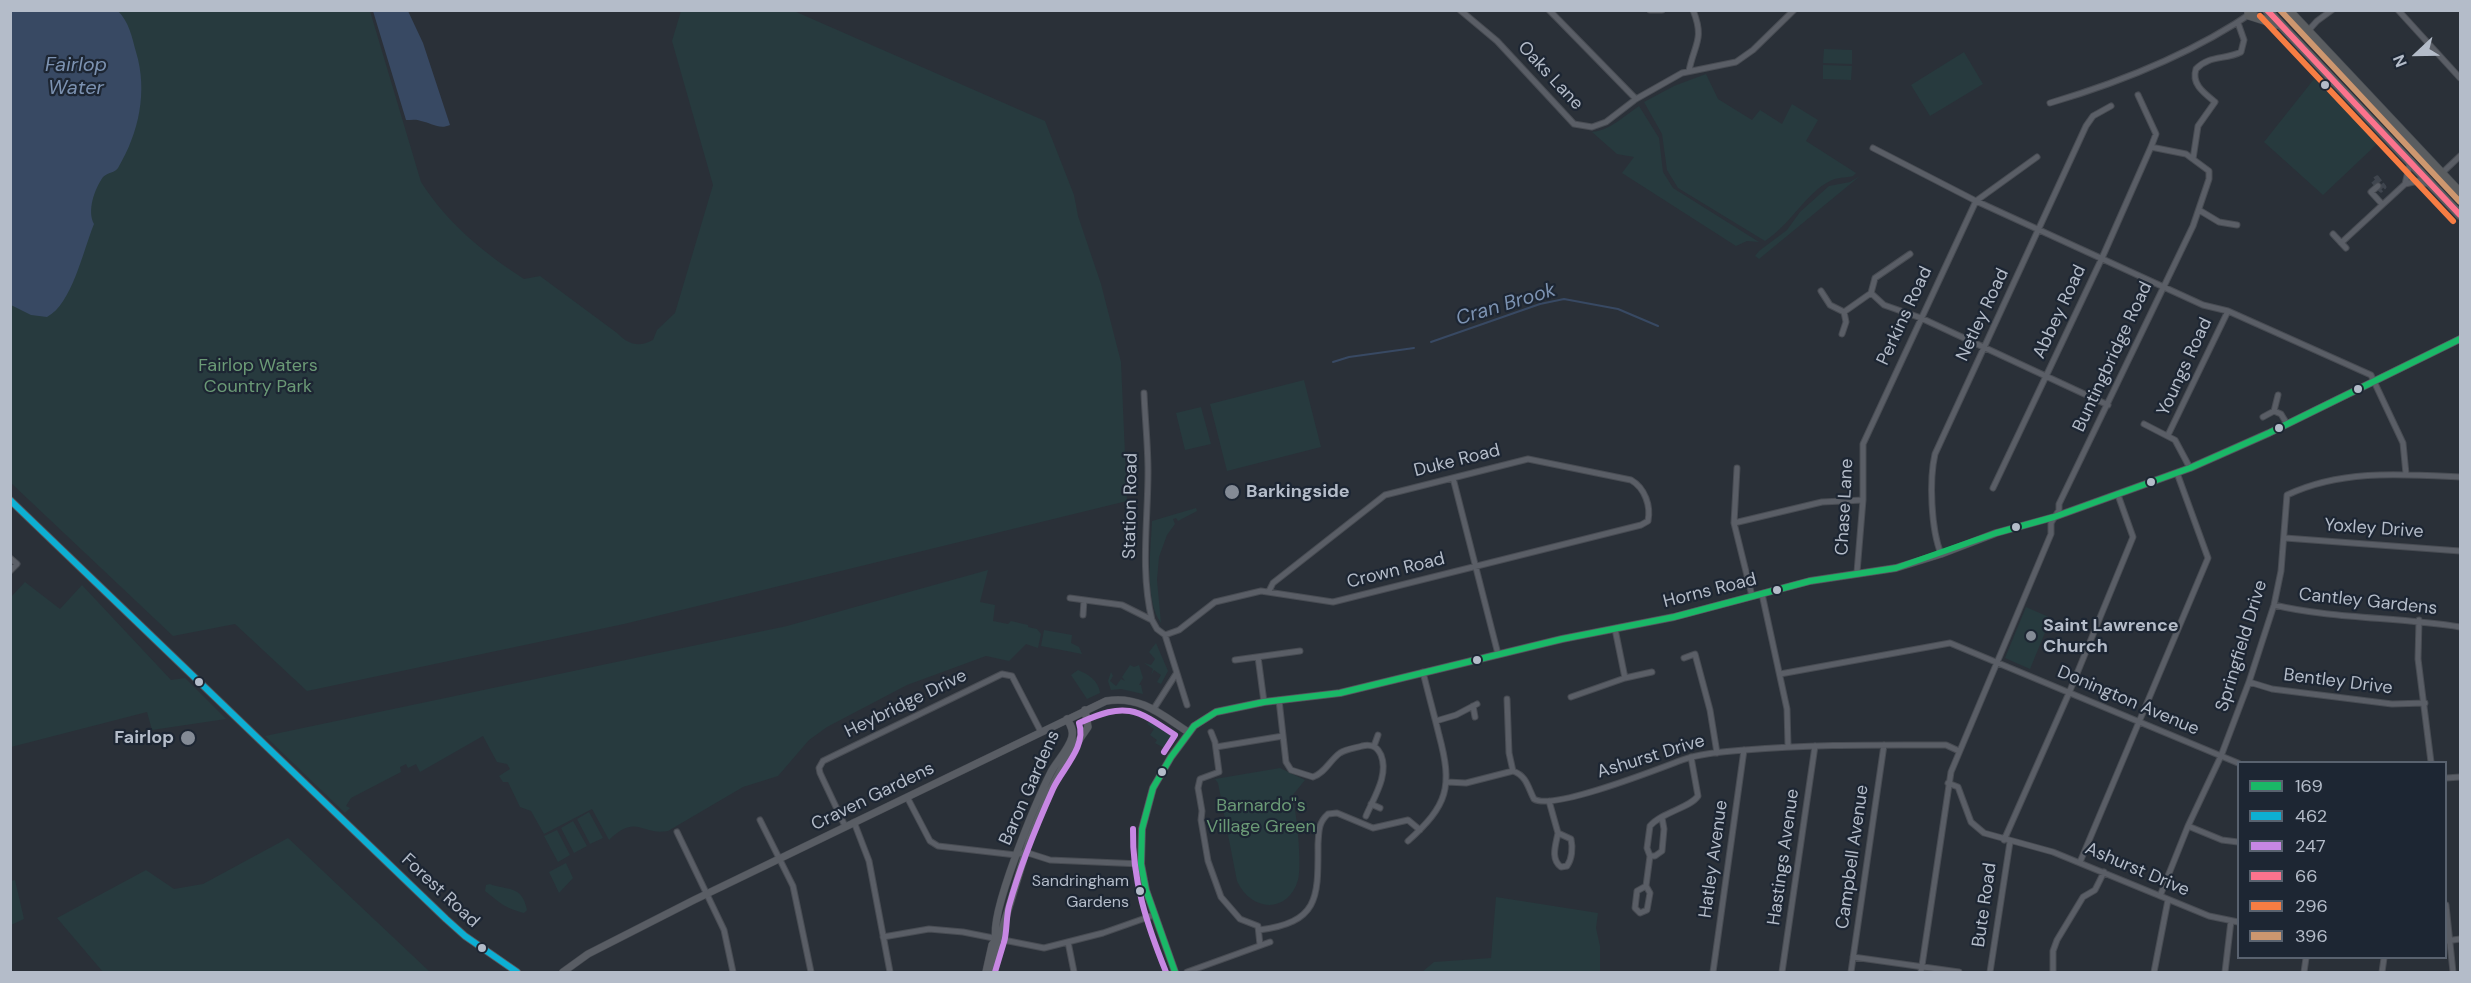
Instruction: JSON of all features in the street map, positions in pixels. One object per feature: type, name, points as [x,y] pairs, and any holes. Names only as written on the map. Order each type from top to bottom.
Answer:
[{"type":"highway","points":[[2267,10],[2460,215]]},
{"type":"highway","points":[[2288,10],[2460,193]]},
{"type":"highway","points":[[2251,12],[2279,24]]},
{"type":"street","name":"Oaks Lane","points":[[1460,10],[1497,41],[1574,124],[1592,127],[1606,122],[1636,99],[1689,71],[1736,62],[1753,50],[1794,10]]},
{"type":"street","points":[[1549,10],[1636,99]]},
{"type":"street","points":[[1650,10],[1662,10]]},
{"type":"street","points":[[1689,71],[1699,34],[1693,10]]},
{"type":"street","points":[[2307,32],[2332,10]]},
{"type":"street","points":[[2398,10],[2460,78]]},
{"type":"street","points":[[2050,104],[2105,86],[2203,43],[2238,23],[2251,12]]},
{"type":"street","points":[[2151,147],[2186,154],[2193,159],[2198,126],[2215,102],[2197,85],[2194,76],[2196,69],[2213,58],[2232,56],[2241,52],[2244,40],[2238,23]]},
{"type":"street","name":"Abbey Road","points":[[1993,488],[2102,258],[2156,134],[2138,95]]},
{"type":"street","name":"Netley Road","points":[[1941,554],[1936,541],[1931,468],[1935,454],[2085,126],[2093,116],[2111,106]]},
{"type":"street","points":[[1873,148],[1976,201],[2203,305],[2228,311],[2371,375],[2403,443],[2406,474]]},
{"type":"street","points":[[2441,174],[2460,156]]},
{"type":"street","points":[[1976,201],[2037,157]]},
{"type":"street","name":"Buntingbridge Road","points":[[1922,970],[1948,783],[1959,751],[2051,534],[2051,523],[2199,210],[2203,191],[2209,179],[2209,171],[2193,159]]},
{"type":"street","points":[[2405,184],[2410,163]]},
{"type":"street","points":[[2332,234],[2343,245],[2382,204],[2405,184],[2418,181],[2433,186]]},
{"type":"street","points":[[2378,186],[2372,192],[2382,204]]},
{"type":"street","name":"Perkins Road","points":[[1863,444],[1976,201]]},
{"type":"street","points":[[2199,210],[2219,222],[2236,225]]},
{"type":"street","points":[[1844,312],[1871,293],[1875,278],[1910,254]]},
{"type":"street","points":[[1821,291],[1830,305],[1844,312]]},
{"type":"street","points":[[1871,293],[1884,305],[1921,318],[2108,405]]},
{"type":"street","name":"Youngs Road","points":[[2168,435],[2228,311]]},
{"type":"street","points":[[1842,334],[1846,322],[1844,312]]},
{"type":"street","name":"Horns Road","points":[[1188,732],[1216,712],[1264,702],[1340,693],[1498,654],[1674,617],[1857,572],[1896,568],[1996,533],[2054,517],[2190,468],[2287,424],[2460,339]]},
{"type":"street","name":"Station Road","points":[[1144,393],[1148,461],[1145,562],[1152,620]]},
{"type":"street","points":[[2263,417],[2274,411],[2278,395]]},
{"type":"street","points":[[2274,411],[2282,414],[2287,424]]},
{"type":"street","points":[[2144,424],[2175,440],[2190,468]]},
{"type":"street","name":"Chase Lane","points":[[1857,572],[1863,500],[1863,444]]},
{"type":"street","name":"Duke Road","points":[[1269,591],[1273,583],[1380,498],[1531,459],[1631,480],[1640,484],[1649,513],[1648,521],[1641,525]]},
{"type":"street","points":[[1737,468],[1734,523],[1752,596]]},
{"type":"street","points":[[2080,862],[2209,555],[2177,473]]},
{"type":"street","name":"Springfield Drive","points":[[2160,896],[2188,826],[2222,756],[2274,606],[2285,538],[2286,497],[2289,494],[2354,476],[2406,474],[2460,477]]},
{"type":"street","points":[[1453,478],[1498,654]]},
{"type":"street","name":"Bute Road","points":[[1990,972],[2007,841],[2133,537],[2118,495]]},
{"type":"street","name":"Forest Road","points":[[10,500],[446,919],[465,936],[517,972]]},
{"type":"street","points":[[1734,523],[1822,502],[1863,500]]},
{"type":"street","name":"Crown Road","points":[[1165,635],[1179,630],[1215,602],[1269,591],[1333,602],[1641,525]]},
{"type":"street","name":"Yoxley Drive","points":[[2285,538],[2460,551]]},
{"type":"street","points":[[10,558],[17,564],[10,571]]},
{"type":"street","points":[[1762,594],[1787,709],[1788,746]]},
{"type":"street","points":[[1070,598],[1094,599],[1122,605],[1152,620],[1157,629],[1165,635],[1187,705]]},
{"type":"street","points":[[1083,615],[1084,600]]},
{"type":"street","name":"Cantley Gardens","points":[[2274,606],[2295,610],[2419,620],[2460,627]]},
{"type":"street","points":[[2419,620],[2418,659],[2431,761]]},
{"type":"street","points":[[1614,628],[1625,678]]},
{"type":"street","name":"Donington Avenue","points":[[1780,674],[1950,643],[2237,763]]},
{"type":"street","points":[[1235,660],[1300,651]]},
{"type":"street","points":[[1684,658],[1695,654],[1710,710],[1717,753]]},
{"type":"street","points":[[1258,657],[1264,702]]},
{"type":"street","points":[[1408,842],[1440,805],[1447,782],[1446,759],[1423,672]]},
{"type":"street","points":[[1571,697],[1625,678],[1652,672]]},
{"type":"street","points":[[1153,710],[1177,673]]},
{"type":"street","name":"Heybridge Drive","points":[[845,826],[819,768],[823,761],[1002,674],[1012,676],[1041,732]]},
{"type":"street","name":"Bentley Drive","points":[[2249,682],[2272,689],[2392,704],[2425,703]]},
{"type":"street","name":"Craven Gardens","points":[[563,972],[573,969],[588,954],[779,858],[1106,701],[1123,699],[1141,703],[1188,732]]},
{"type":"street","points":[[1506,699],[1509,753],[1513,771]]},
{"type":"street","points":[[1279,700],[1287,766],[1292,770],[1310,777],[1320,774],[1343,751],[1368,745],[1374,746],[1379,751],[1385,769],[1366,816]]},
{"type":"street","points":[[1436,721],[1456,715],[1475,705],[1475,717]]},
{"type":"street","name":"Baron Gardens","points":[[992,972],[997,947],[994,932],[1016,855],[1042,791],[1075,740],[1088,727],[1085,710]]},
{"type":"street","name":"Baron Gardens","points":[[986,972],[992,945],[1001,933],[1025,852],[1048,794],[1075,740],[1067,719]]},
{"type":"street","points":[[1175,972],[1146,890],[1141,864],[1142,829],[1153,788],[1188,732]]},
{"type":"street","points":[[1211,732],[1220,772],[1200,780],[1198,788],[1208,861],[1224,902],[1240,919],[1254,924],[1259,930],[1260,945]]},
{"type":"street","points":[[1374,746],[1378,735]]},
{"type":"street","points":[[1216,747],[1283,736]]},
{"type":"street","name":"Ashurst Drive","points":[[1549,801],[1627,781],[1691,757],[1717,753],[1788,746],[1946,745],[1959,751]]},
{"type":"street","name":"Hastings Avenue","points":[[1782,972],[1815,746]]},
{"type":"street","name":"Campbell Avenue","points":[[1851,972],[1884,746]]},
{"type":"street","name":"Hatley Avenue","points":[[1713,972],[1744,750]]},
{"type":"street","points":[[1646,886],[1637,891],[1635,908],[1640,913],[1647,910],[1650,893],[1646,886],[1650,856],[1647,848],[1650,826],[1667,812],[1694,802],[1698,796],[1691,757]]},
{"type":"street","points":[[1447,782],[1466,783],[1513,771],[1521,774],[1534,800],[1549,801],[1558,832],[1554,858],[1556,864],[1561,867],[1567,866],[1570,861],[1571,839],[1558,832]]},
{"type":"street","name":"Ashurst Drive","points":[[1948,783],[1958,787],[1969,818],[1975,827],[1988,835],[2053,852],[2209,916],[2237,922]]},
{"type":"street","points":[[907,796],[933,844],[1016,855],[1025,852],[1050,860],[1141,864]]},
{"type":"street","points":[[1371,804],[1380,808]]},
{"type":"street","points":[[1259,930],[1286,926],[1302,916],[1311,906],[1318,880],[1318,827],[1328,814],[1338,813],[1373,828],[1404,820],[1411,822],[1420,830]]},
{"type":"street","points":[[1650,856],[1655,856],[1662,851],[1664,829],[1662,818]]},
{"type":"street","points":[[760,820],[796,896],[811,972]]},
{"type":"street","points":[[854,822],[869,861],[890,972]]},
{"type":"street","points":[[2188,826],[2222,840],[2237,842]]},
{"type":"street","points":[[677,832],[724,930],[734,972]]},
{"type":"street","points":[[2053,972],[2057,940],[2083,897],[2095,890],[2104,872]]},
{"type":"street","points":[[2154,972],[2168,900]]},
{"type":"street","points":[[883,937],[929,929],[1044,948],[1154,915]]},
{"type":"street","points":[[2224,972],[2232,921]]},
{"type":"street","points":[[2452,972],[2447,941],[2460,939]]},
{"type":"street","points":[[1068,942],[1074,972]]},
{"type":"street","points":[[1187,972],[1270,942]]},
{"type":"street","points":[[1853,957],[1922,970],[1959,972]]},
{"type":"green space","name":"Fairlop Waters Country Park","points":[[10,11],[370,11],[421,182],[442,211],[467,236],[509,269],[524,279],[540,276],[625,340],[634,344],[643,344],[653,340],[657,330],[675,313],[713,185],[672,41],[681,11],[794,11],[1045,121],[1074,195],[1078,216],[1101,284],[1121,362],[1127,501],[624,624],[307,691],[235,624],[173,636],[11,483]]},
{"type":"green space","points":[[1824,49],[1852,50],[1852,64],[1823,63]]},
{"type":"green space","points":[[1964,52],[1983,84],[1930,116],[1911,85]]},
{"type":"green space","points":[[1823,65],[1852,66],[1851,80],[1823,79]]},
{"type":"green space","points":[[1706,74],[1718,99],[1752,120],[1760,110],[1782,124],[1792,104],[1818,120],[1806,141],[1856,173],[1821,186],[1782,227],[1765,241],[1678,188],[1667,170],[1662,134],[1644,102],[1674,86]]},
{"type":"green space","points":[[2314,79],[2378,143],[2323,195],[2264,142]]},
{"type":"green space","points":[[1639,106],[1659,138],[1663,172],[1673,188],[1759,242],[1747,241],[1736,246],[1622,173],[1634,157],[1617,154],[1592,132],[1611,126]]},
{"type":"green space","points":[[1860,176],[1759,259],[1755,256],[1787,230],[1800,212],[1829,186],[1850,182]]},
{"type":"green space","points":[[1304,380],[1321,447],[1227,471],[1210,404]]},
{"type":"green space","points":[[1201,407],[1211,444],[1185,450],[1176,413]]},
{"type":"green space","points":[[1196,508],[1197,511],[1178,521],[1176,518],[1173,519],[1175,524],[1167,535],[1159,557],[1157,580],[1161,623],[1152,601],[1150,588],[1152,521]]},
{"type":"green space","points":[[988,570],[980,602],[995,605],[993,621],[1008,624],[1011,621],[1037,629],[1041,634],[1038,648],[1026,644],[1009,661],[986,656],[907,685],[827,727],[809,740],[778,776],[743,787],[668,831],[651,831],[639,827],[626,828],[609,840],[592,809],[544,834],[531,811],[520,807],[508,782],[503,782],[499,776],[510,769],[507,764],[497,762],[483,736],[420,772],[416,764],[408,768],[406,764],[400,767],[401,772],[351,798],[346,806],[350,808],[345,813],[265,736],[787,626]]},
{"type":"green space","points":[[25,582],[60,609],[82,585],[171,680],[185,678],[226,719],[152,730],[147,712],[11,747],[11,597]]},
{"type":"green space","points":[[2026,607],[2051,618],[2030,669],[2005,658]]},
{"type":"green space","points":[[1044,630],[1072,635],[1071,643],[1079,647],[1082,654],[1041,646]]},
{"type":"green space","points":[[1156,643],[1168,671],[1161,684],[1157,682],[1161,675],[1154,670],[1151,675],[1153,669],[1144,663],[1151,665],[1155,659],[1149,652]]},
{"type":"green space","points":[[1130,665],[1134,667],[1139,665],[1143,678],[1139,685],[1141,685],[1143,694],[1121,689],[1111,690],[1108,681],[1111,672],[1113,676],[1110,681],[1116,686],[1121,679],[1125,681],[1122,677]]},
{"type":"green space","points":[[1078,670],[1092,678],[1098,685],[1100,693],[1087,699],[1071,675]]},
{"type":"green space","points":[[1151,719],[1172,735],[1172,740],[1166,749],[1155,743],[1157,740],[1150,735],[1154,729],[1147,724]]},
{"type":"green space","name":"Barnardo''s Village Green","points":[[1280,768],[1305,780],[1292,796],[1296,813],[1299,873],[1293,891],[1286,899],[1269,905],[1251,899],[1237,881],[1218,783],[1215,779]]},
{"type":"green space","points":[[589,812],[603,838],[590,844],[577,819]]},
{"type":"green space","points":[[573,821],[587,846],[574,853],[561,828]]},
{"type":"green space","points":[[557,830],[570,855],[558,862],[544,836]]},
{"type":"green space","points":[[288,838],[430,972],[103,972],[57,918],[146,870],[174,889],[203,884]]},
{"type":"green space","points":[[566,863],[573,878],[559,893],[549,872]]},
{"type":"green space","points":[[15,880],[24,919],[11,925],[11,881]]},
{"type":"green space","points":[[490,884],[518,892],[527,910],[524,913],[502,904],[485,891],[486,885]]},
{"type":"green space","points":[[1496,897],[1598,913],[1596,928],[1600,946],[1600,972],[1422,972],[1434,962],[1491,958]]},
{"type":"water","name":"Fairlop Water","points":[[10,11],[118,11],[130,30],[140,67],[141,97],[131,141],[118,168],[103,177],[97,188],[91,207],[94,224],[76,276],[63,301],[47,317],[31,315],[11,305]]},
{"type":"water","points":[[373,11],[408,11],[423,43],[450,125],[439,126],[418,120],[406,120]]},
{"type":"waterway","name":"Cran Brook","points":[[1431,342],[1540,304],[1564,299],[1618,309],[1658,326]]},
{"type":"waterway","name":"Cran Brook","points":[[1333,362],[1349,357],[1414,348]]},
{"type":"tunnel","points":[[2377,178],[2384,187],[2381,190],[2373,181],[2377,178]]},
{"type":"transit line","name":"66","points":[[2267,10],[2460,215]]},
{"type":"transit line","name":"396","points":[[2280,10],[2460,202]]},
{"type":"transit line","name":"296","points":[[2260,16],[2453,221]]},
{"type":"transit line","name":"169","points":[[1175,972],[1146,890],[1141,864],[1142,829],[1153,788],[1171,757],[1194,726],[1216,712],[1264,702],[1340,693],[1562,639],[1674,617],[1810,581],[1896,568],[1996,533],[2054,517],[2190,468],[2269,433],[2460,339]]},
{"type":"transit line","name":"462","points":[[10,500],[446,919],[465,936],[517,972]]},
{"type":"transit line","name":"247","points":[[995,972],[1005,939],[1007,915],[1018,876],[1053,789],[1077,749],[1081,732],[1079,723],[1119,710],[1139,714],[1175,735],[1164,752]]},
{"type":"transit line","name":"247","points":[[1133,829],[1135,866],[1142,902],[1166,972]]},
{"type":"place","name":"Barkingside","points":[[1232,492]]},
{"type":"place","name":"Saint Lawrence Church","points":[[2031,636]]},
{"type":"place","name":"Fairlop","points":[[188,738]]},
{"type":"place","name":"Sandringham Gardens","points":[[1140,891]]}]
